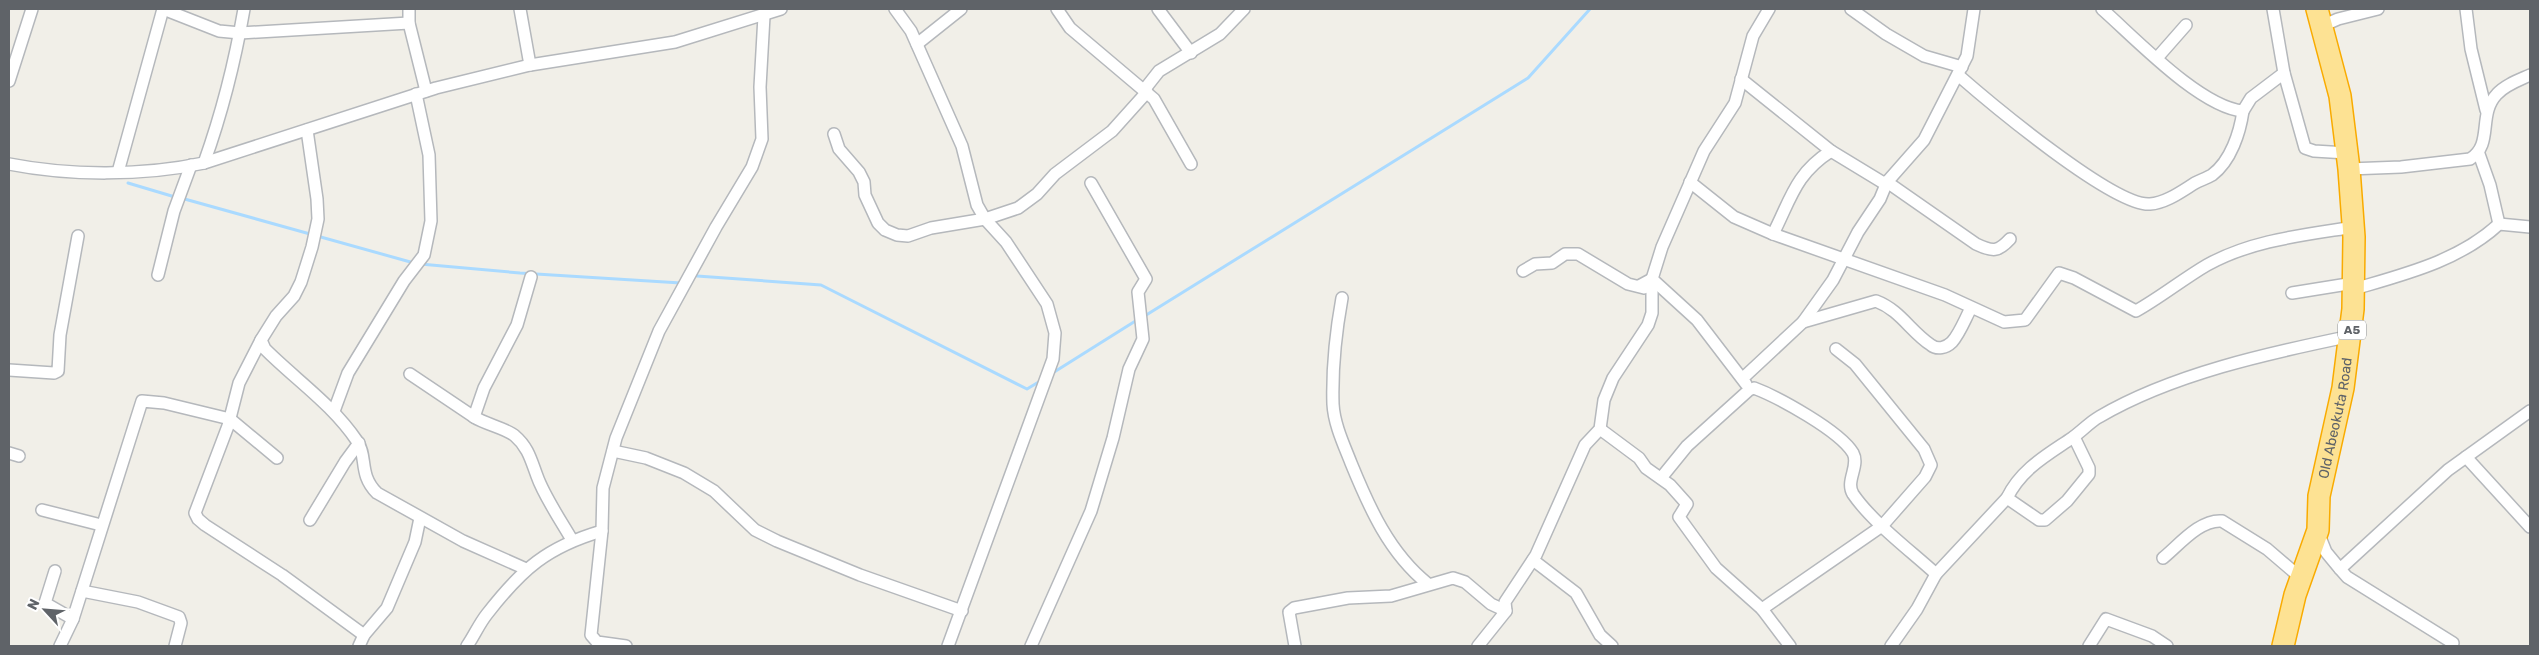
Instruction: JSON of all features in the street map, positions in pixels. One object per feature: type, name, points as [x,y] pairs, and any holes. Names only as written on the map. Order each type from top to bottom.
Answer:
[{"type":"highway","name":"Old Abeokuta Road","points":[[2283,646],[2301,578],[2318,530],[2319,496],[2343,388],[2351,336],[2354,286],[2354,227],[2340,96],[2319,18]]},
{"type":"street","points":[[9,81],[32,9]]},
{"type":"street","points":[[118,172],[163,9],[219,32],[240,33],[409,23]]},
{"type":"street","points":[[204,163],[223,103],[244,9]]},
{"type":"street","points":[[334,411],[348,373],[404,281],[424,255],[431,221],[429,155],[409,23],[409,9]]},
{"type":"street","points":[[520,9],[530,65]]},
{"type":"street","points":[[9,164],[28,168],[118,172],[173,170],[204,163],[421,93],[530,65],[675,42],[750,14],[764,16],[780,9]]},
{"type":"street","points":[[895,9],[912,31],[962,146],[972,190],[985,219],[1006,242],[1047,304],[1055,333],[1053,359],[948,646]]},
{"type":"street","points":[[917,44],[961,9]]},
{"type":"street","points":[[1057,9],[1070,28],[1154,99],[1191,164]]},
{"type":"street","points":[[1158,9],[1191,53]]},
{"type":"street","points":[[834,134],[839,149],[859,172],[864,182],[865,195],[878,223],[885,230],[897,235],[908,236],[931,228],[985,219],[1018,208],[1037,194],[1055,174],[1112,131],[1146,91],[1159,71],[1220,34],[1244,9]]},
{"type":"street","points":[[1478,646],[1506,611],[1505,602],[1533,560],[1585,445],[1600,429],[1604,400],[1613,378],[1648,325],[1652,312],[1652,279],[1662,247],[1704,151],[1735,103],[1753,36],[1769,9]]},
{"type":"street","points":[[1851,9],[1886,34],[1924,56],[1960,71],[1999,110],[2090,177],[2134,201],[2150,204],[2177,194],[2213,174],[2226,158],[2240,131],[2243,111],[2251,98],[2284,73]]},
{"type":"street","points":[[1742,378],[1803,322],[1833,280],[1858,232],[1880,199],[1887,182],[1924,140],[1960,71],[1971,35],[1974,9]]},
{"type":"street","points":[[2102,9],[2172,72],[2221,105],[2243,111]]},
{"type":"street","points":[[2273,9],[2284,73],[2305,148],[2348,161],[2401,167],[2450,160],[2464,160],[2478,154],[2484,141],[2486,110],[2471,49],[2466,9]]},
{"type":"street","points":[[2319,18],[2338,19],[2378,9]]},
{"type":"street","points":[[626,646],[597,642],[591,635],[602,531],[603,488],[613,451],[659,331],[716,227],[752,167],[759,146],[763,120],[760,87],[760,50],[764,16]]},
{"type":"street","points":[[2157,58],[2186,26]]},
{"type":"street","points":[[2486,110],[2497,94],[2506,87],[2530,75]]},
{"type":"street","points":[[1741,79],[1831,151],[1882,182],[1887,182],[1985,248],[1992,251],[2000,250],[2010,238]]},
{"type":"street","points":[[307,130],[318,219],[312,247],[301,282],[294,296],[276,316],[261,340],[239,383],[224,438],[198,503],[196,513],[198,520],[282,575],[364,635]]},
{"type":"street","points":[[1773,234],[1802,175],[1816,161],[1831,151]]},
{"type":"street","points":[[2478,154],[2490,185],[2498,224]]},
{"type":"street","points":[[158,275],[174,211],[191,166]]},
{"type":"street","points":[[1031,646],[1091,511],[1113,438],[1129,369],[1142,339],[1138,292],[1146,279],[1091,182]]},
{"type":"street","points":[[1690,182],[1734,216],[1773,234],[1945,295],[2004,322],[2025,320],[2056,275],[2063,273],[2136,310],[2208,265],[2231,254],[2267,241],[2354,227]]},
{"type":"street","points":[[2292,293],[2354,286],[2440,261],[2466,249],[2498,224],[2530,227]]},
{"type":"street","points":[[9,370],[54,373],[58,371],[60,335],[78,236]]},
{"type":"street","points":[[1523,271],[1535,264],[1552,263],[1565,254],[1572,253],[1587,259],[1628,284],[1640,286],[1653,293]]},
{"type":"street","points":[[474,417],[484,388],[517,326],[531,277]]},
{"type":"street","points":[[1640,286],[1652,279]]},
{"type":"street","points":[[1652,279],[1697,320],[1742,378],[1749,390]]},
{"type":"street","points":[[1342,298],[1337,328],[1333,403],[1335,418],[1347,453],[1377,524],[1412,570],[1428,584]]},
{"type":"street","points":[[1803,322],[1876,301],[1907,322],[1931,346],[1940,348],[1946,347],[1953,342],[1971,308]]},
{"type":"street","points":[[1891,646],[1917,609],[1936,574],[2007,498],[2013,485],[2029,467],[2074,437],[2098,417],[2131,401],[2204,373],[2276,351],[2351,336]]},
{"type":"street","points":[[261,340],[265,349],[272,357],[334,411],[359,443],[365,474],[370,485],[394,503],[420,518],[463,541],[526,569]]},
{"type":"street","points":[[1762,609],[1882,526],[1925,477],[1931,465],[1930,458],[1855,364],[1836,349]]},
{"type":"street","points":[[410,374],[474,417],[486,424],[513,434],[523,443],[533,460],[537,476],[572,540]]},
{"type":"street","points":[[1661,478],[1687,446],[1749,390],[1754,388],[1760,390],[1820,423],[1839,438],[1853,454],[1855,464],[1850,485],[1853,493],[1882,526],[1936,574]]},
{"type":"street","points":[[60,646],[73,619],[142,401],[164,403],[230,419],[277,458]]},
{"type":"street","points":[[2340,569],[2441,477],[2530,411]]},
{"type":"street","points":[[1600,429],[1639,458],[1652,473],[1679,493],[1686,504],[1679,517],[1702,551],[1741,593],[1762,609],[1790,646]]},
{"type":"street","points":[[2007,498],[2039,520],[2045,520],[2067,501],[2089,474],[2089,468],[2074,437]]},
{"type":"street","points":[[310,520],[345,462],[359,443]]},
{"type":"street","points":[[613,451],[646,458],[684,473],[714,491],[755,530],[777,541],[828,563],[962,611]]},
{"type":"street","points":[[2466,458],[2530,526]]},
{"type":"street","points":[[42,510],[101,526]]},
{"type":"street","points":[[358,646],[364,635],[387,608],[415,542],[420,518]]},
{"type":"street","points":[[2163,558],[2200,527],[2215,521],[2222,521],[2267,549],[2301,578]]},
{"type":"street","points":[[2318,530],[2326,552],[2347,576],[2452,643]]},
{"type":"street","points":[[467,646],[487,613],[526,569],[572,540],[602,531]]},
{"type":"street","points":[[1533,560],[1576,593],[1600,635],[1612,646]]},
{"type":"street","points":[[55,571],[45,604],[73,619]]},
{"type":"street","points":[[1295,646],[1289,612],[1294,608],[1348,598],[1391,596],[1428,584],[1459,579],[1491,604],[1506,611]]},
{"type":"street","points":[[82,591],[138,602],[179,617],[181,623],[175,646]]},
{"type":"street","points":[[2089,646],[2106,619],[2152,636],[2167,646]]},
{"type":"waterway","points":[[1143,317],[1528,78],[1590,9]]},
{"type":"waterway","points":[[128,183],[175,197]]},
{"type":"waterway","points":[[181,198],[414,263]]},
{"type":"waterway","points":[[420,264],[520,273],[681,283]]},
{"type":"waterway","points":[[697,276],[821,285],[1027,389],[1042,380]]},
{"type":"waterway","points":[[1051,374],[1137,320]]}]
